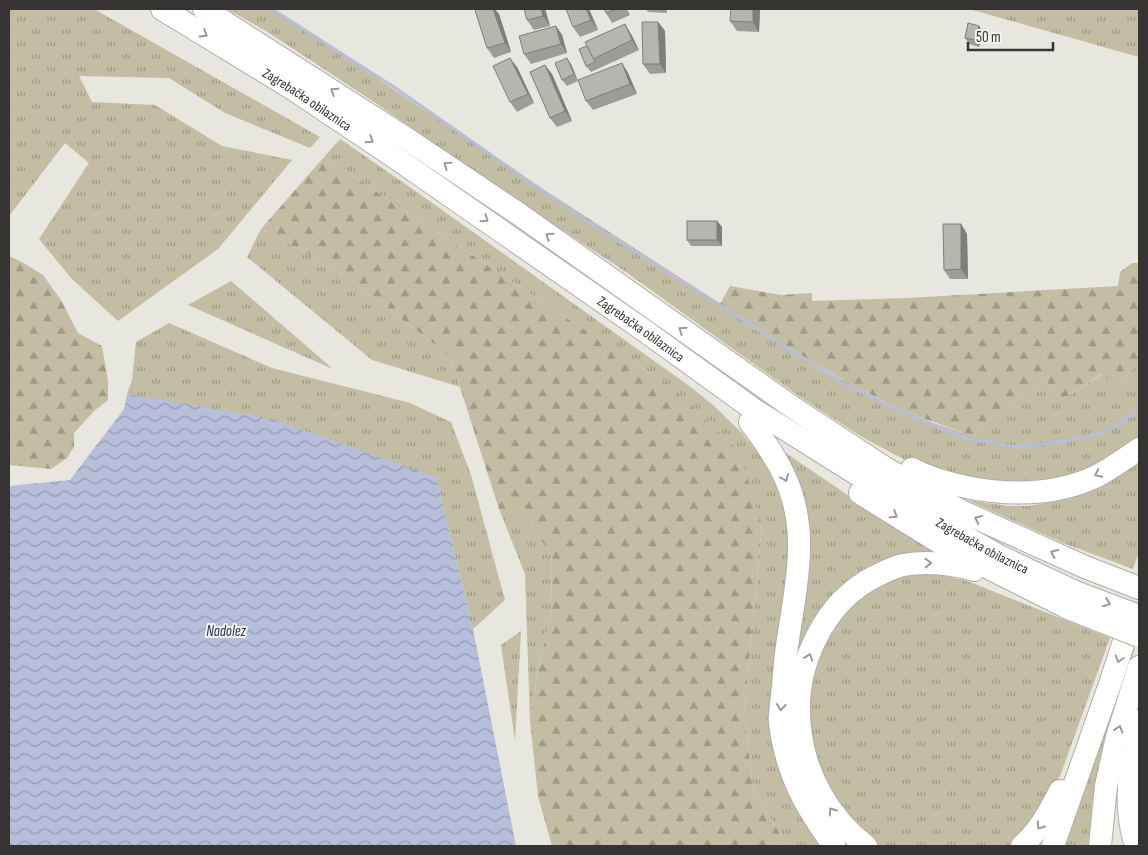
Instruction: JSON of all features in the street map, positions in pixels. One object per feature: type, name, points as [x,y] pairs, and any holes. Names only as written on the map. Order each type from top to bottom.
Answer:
[{"type":"highway","name":"Zagrebačka obilaznica","points":[[162,9],[386,150],[753,408],[876,486],[999,556],[1064,600],[1139,616]]},
{"type":"highway","name":"Zagrebačka obilaznica","points":[[204,9],[428,153],[524,218],[795,409],[894,473],[961,511],[1085,567],[1139,588]]},
{"type":"highway","points":[[645,331],[661,352],[750,422],[946,547],[1139,636]]},
{"type":"highway","points":[[722,358],[890,458],[918,473],[944,482],[990,492],[1020,494],[1046,491],[1070,486],[1097,476],[1139,449]]},
{"type":"highway","points":[[750,422],[773,454],[784,474],[793,498],[799,526],[798,578],[787,648],[780,721],[785,749],[798,791],[817,824],[834,846]]},
{"type":"highway","points":[[866,846],[847,829],[824,799],[808,768],[802,746],[799,702],[801,682],[813,644],[831,613],[844,598],[871,578],[902,565],[920,563],[956,565],[1064,600]]},
{"type":"highway","points":[[1053,846],[1139,596]]},
{"type":"highway","points":[[1100,846],[1106,786],[1117,737],[1139,667]]},
{"type":"highway","points":[[1113,846],[1126,766],[1139,718]]},
{"type":"highway","points":[[1136,846],[1132,833],[1129,794],[1130,777],[1138,740],[1139,718]]},
{"type":"highway","points":[[1022,846],[1033,836],[1047,816],[1062,788],[1077,779]]},
{"type":"green space","points":[[9,9],[94,9],[320,137],[310,148],[225,113],[169,78],[79,76],[92,102],[155,105],[222,146],[292,160],[218,249],[118,321],[72,279],[39,239],[89,163],[65,143],[9,216]]},
{"type":"green space","points":[[227,9],[273,9],[279,12],[509,167],[775,339],[829,372],[879,399],[933,423],[974,436],[998,411],[1045,380],[1062,400],[1102,374],[1118,387],[1139,360],[1139,440],[1094,470],[1020,488],[920,468],[862,437],[803,399],[626,272],[521,203],[371,100],[266,31]]},
{"type":"green space","points":[[969,9],[1139,9],[1139,57],[976,11]]},
{"type":"green space","points":[[340,139],[688,385],[713,405],[741,432],[762,458],[777,488],[787,522],[790,563],[786,597],[823,846],[787,846],[753,788],[744,715],[762,525],[665,383],[324,157]]},
{"type":"green space","points":[[324,157],[665,383],[739,451],[762,525],[744,715],[753,788],[787,846],[552,846],[538,796],[530,721],[538,670],[552,608],[551,555],[527,518],[499,509],[450,356],[336,269],[261,229]]},
{"type":"green space","points":[[261,229],[336,269],[450,356],[460,387],[372,360],[247,257]]},
{"type":"green space","points":[[9,256],[43,275],[61,300],[78,333],[102,346],[108,381],[108,400],[94,411],[74,433],[74,447],[67,458],[51,469],[9,465]]},
{"type":"green space","points":[[1132,263],[1139,263],[1139,360],[1118,387],[1101,374],[1062,400],[1045,380],[998,411],[974,436],[913,414],[878,398],[818,365],[720,304],[730,286],[781,295],[812,293],[812,301],[907,298],[1118,286],[1120,272]]},
{"type":"green space","points":[[231,281],[333,369],[188,305]]},
{"type":"green space","points":[[169,323],[272,368],[410,403],[451,422],[471,475],[505,600],[473,629],[436,477],[127,394],[132,380],[136,342]]},
{"type":"green space","points":[[774,445],[883,519],[955,560],[865,573],[791,690],[808,577]]},
{"type":"green space","points":[[1139,461],[1139,552],[1133,569],[1063,543],[967,500],[1009,506],[1028,506],[1046,503],[1071,497]]},
{"type":"green space","points":[[499,509],[527,518],[551,555],[552,608],[538,670],[530,721],[525,574]]},
{"type":"green space","points":[[930,573],[967,581],[1110,638],[1060,776],[1045,806],[1017,840],[1008,846],[878,846],[865,836],[829,793],[809,737],[809,694],[817,658],[836,622],[870,590],[891,580],[910,575]]},
{"type":"green space","points":[[521,631],[515,740],[501,645]]},
{"type":"green space","points":[[1133,648],[1135,649],[1126,674],[1093,799],[1088,846],[1063,846]]},
{"type":"water","name":"Nadolez","points":[[127,394],[272,419],[436,477],[473,629],[516,846],[9,846],[9,486],[70,480],[124,409]]},
{"type":"building","points":[[493,9],[505,43],[487,48],[475,10]]},
{"type":"building","points":[[524,9],[541,9],[543,16],[527,20]]},
{"type":"building","points":[[566,9],[586,9],[591,20],[573,27]]},
{"type":"building","points":[[604,9],[616,9],[606,13]]},
{"type":"building","points":[[731,9],[753,9],[753,22],[730,21]]},
{"type":"building","points":[[642,22],[658,22],[660,64],[643,64]]},
{"type":"building","points":[[968,23],[979,26],[975,40],[965,38]]},
{"type":"building","points":[[625,24],[632,40],[593,59],[585,42]]},
{"type":"building","points":[[556,26],[561,44],[524,54],[519,36]]},
{"type":"building","points":[[587,46],[595,62],[586,66],[579,49]]},
{"type":"building","points":[[510,58],[528,94],[510,102],[493,66]]},
{"type":"building","points":[[567,58],[574,74],[562,80],[555,63]]},
{"type":"building","points":[[622,63],[630,84],[586,101],[578,80]]},
{"type":"building","points":[[545,65],[565,111],[550,118],[530,72]]},
{"type":"building","points":[[687,221],[717,221],[717,240],[687,240]]},
{"type":"building","points":[[943,224],[961,224],[961,269],[944,270]]},
{"type":"waterway","points":[[272,9],[397,89],[573,212],[846,385],[911,416],[965,438],[1017,447],[1095,435],[1114,427],[1139,410]]}]
